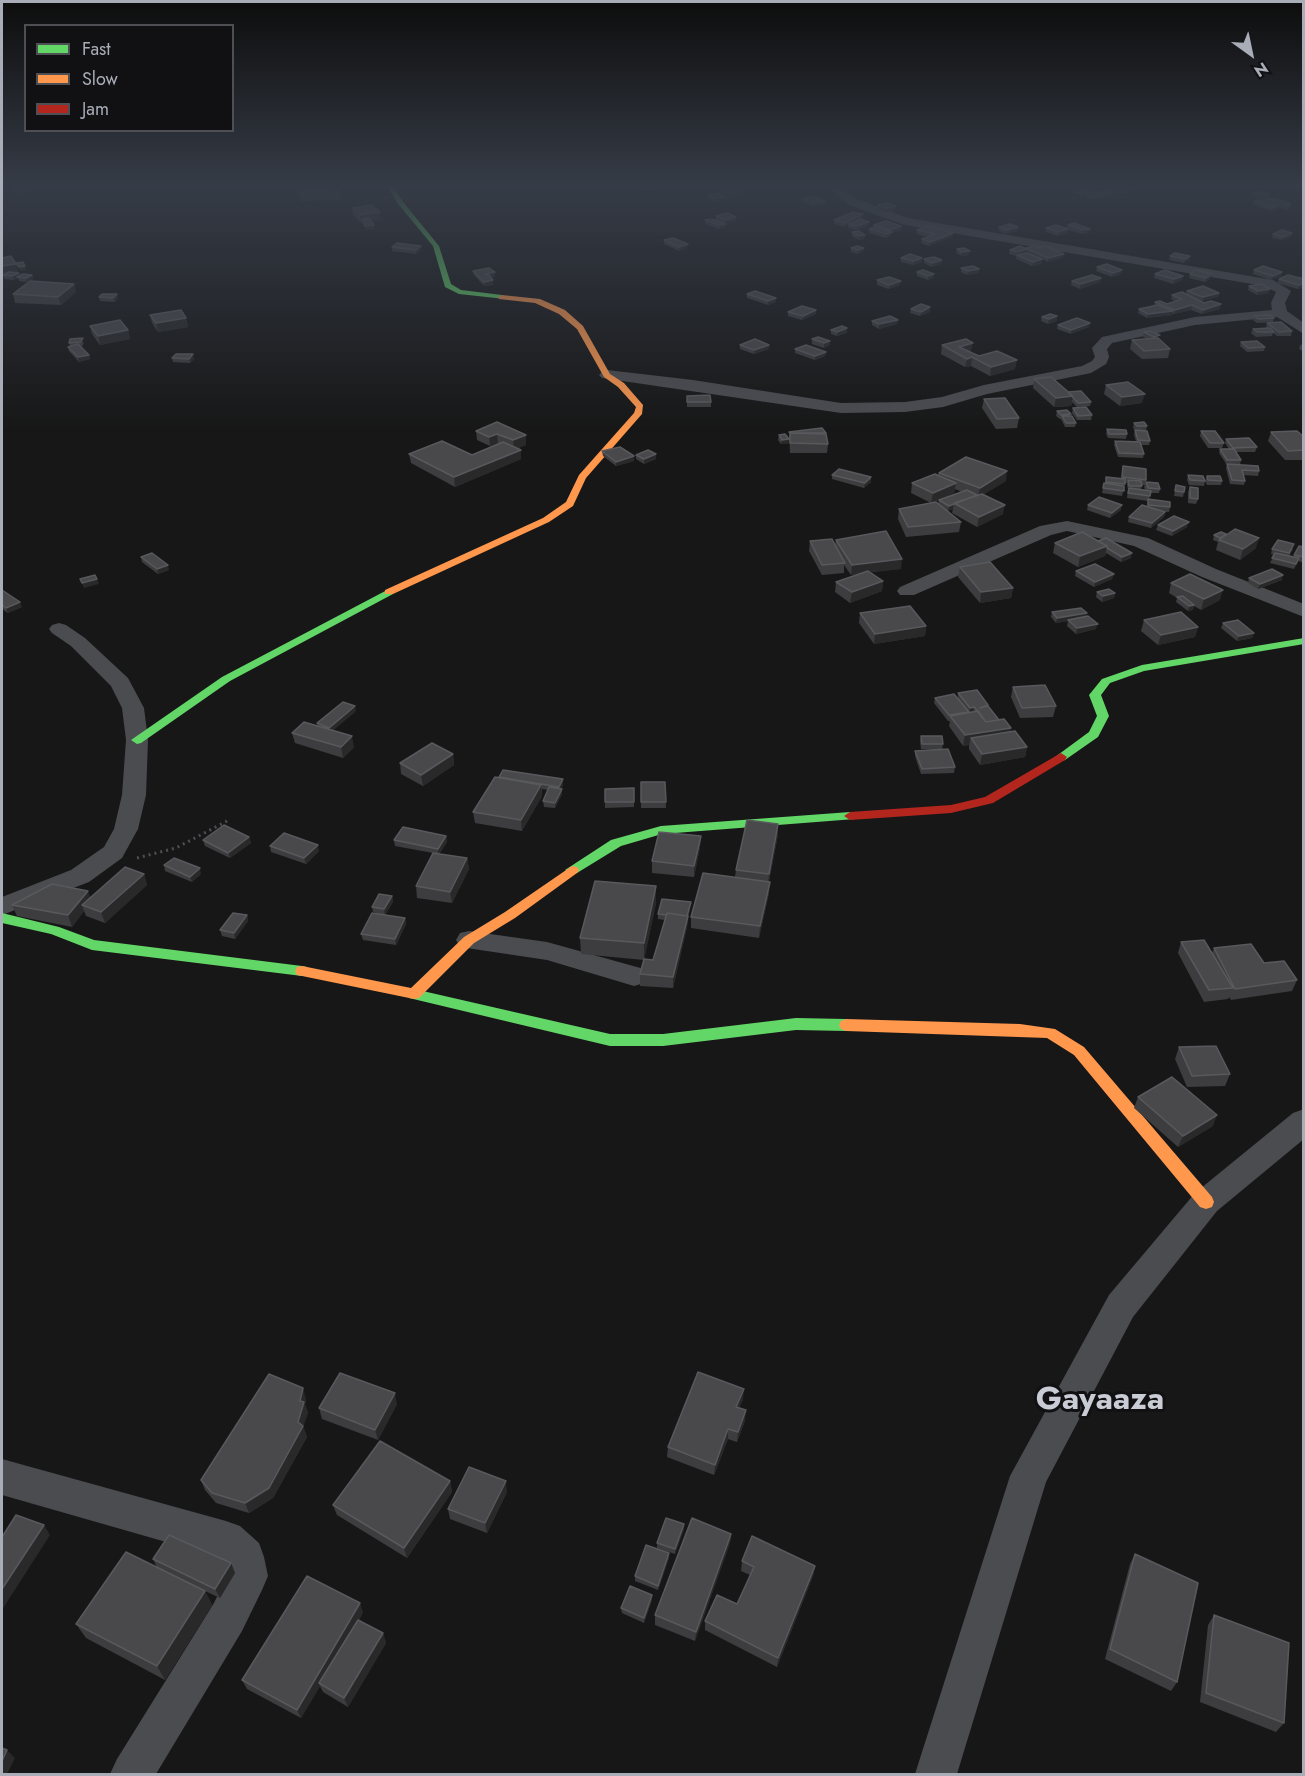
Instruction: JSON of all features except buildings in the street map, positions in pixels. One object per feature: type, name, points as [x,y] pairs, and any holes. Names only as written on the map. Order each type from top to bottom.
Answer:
[{"type":"street","points":[[137,740],[236,674],[372,600],[546,520],[570,504],[582,477],[632,422],[640,407],[621,385],[607,375],[580,328],[562,312],[537,301],[459,292],[448,285],[443,268]]},
{"type":"street","points":[[1186,268],[1268,283],[1288,294],[1278,303],[1280,313]]},
{"type":"street","points":[[607,375],[693,385],[842,408],[905,407],[943,402],[984,390],[1086,370],[1098,364],[1102,357],[1100,344],[1107,340],[1196,321],[1280,313],[1304,330]]},
{"type":"street","points":[[907,591],[1046,530],[1067,526],[1141,542],[1209,573],[1304,611]]},
{"type":"street","points":[[2,906],[80,876],[113,852],[126,829],[134,795],[137,740],[133,708],[120,684],[78,642],[58,629]]},
{"type":"street","points":[[414,994],[469,940],[510,915],[580,864],[616,843],[661,830],[951,809],[989,800],[1094,734],[1102,716],[1095,695],[1106,681],[1142,668],[1304,641]]},
{"type":"street","points":[[2,918],[54,930],[92,945],[288,968],[414,994],[610,1040],[663,1040],[796,1024],[1009,1029],[1050,1033],[1079,1051],[1206,1202]]},
{"type":"street","points":[[469,940],[547,951],[634,976]]},
{"type":"street","points":[[936,1774],[1029,1476],[1121,1306],[1206,1202],[1304,1120]]},
{"type":"street","points":[[2,1477],[226,1540],[245,1557],[248,1575],[228,1617],[132,1774]]},
{"type":"path","points":[[95,865],[144,857],[176,848],[229,820]]},
{"type":"traffic: fast","points":[[443,268],[448,285],[459,292],[502,297]]},
{"type":"traffic: fast","points":[[137,740],[226,679],[389,592]]},
{"type":"traffic: fast","points":[[1061,757],[1094,734],[1103,716],[1095,695],[1106,681],[1142,668],[1304,641]]},
{"type":"traffic: fast","points":[[572,870],[616,843],[661,830],[850,816]]},
{"type":"traffic: fast","points":[[2,918],[54,930],[92,945],[302,971]]},
{"type":"traffic: fast","points":[[414,994],[610,1040],[663,1040],[796,1024],[846,1025]]},
{"type":"traffic: slow","points":[[389,592],[546,520],[570,504],[582,477],[638,414],[640,407],[621,385],[607,375],[580,328],[562,312],[537,301],[502,297]]},
{"type":"traffic: slow","points":[[302,971],[414,994],[469,940],[510,915],[572,870]]},
{"type":"traffic: slow","points":[[846,1025],[1020,1030],[1050,1033],[1079,1051],[1206,1202]]},
{"type":"traffic: jam","points":[[850,816],[951,809],[989,800],[1061,757]]},
{"type":"district","name":"Gayaaza","points":[[1100,1401]]}]
